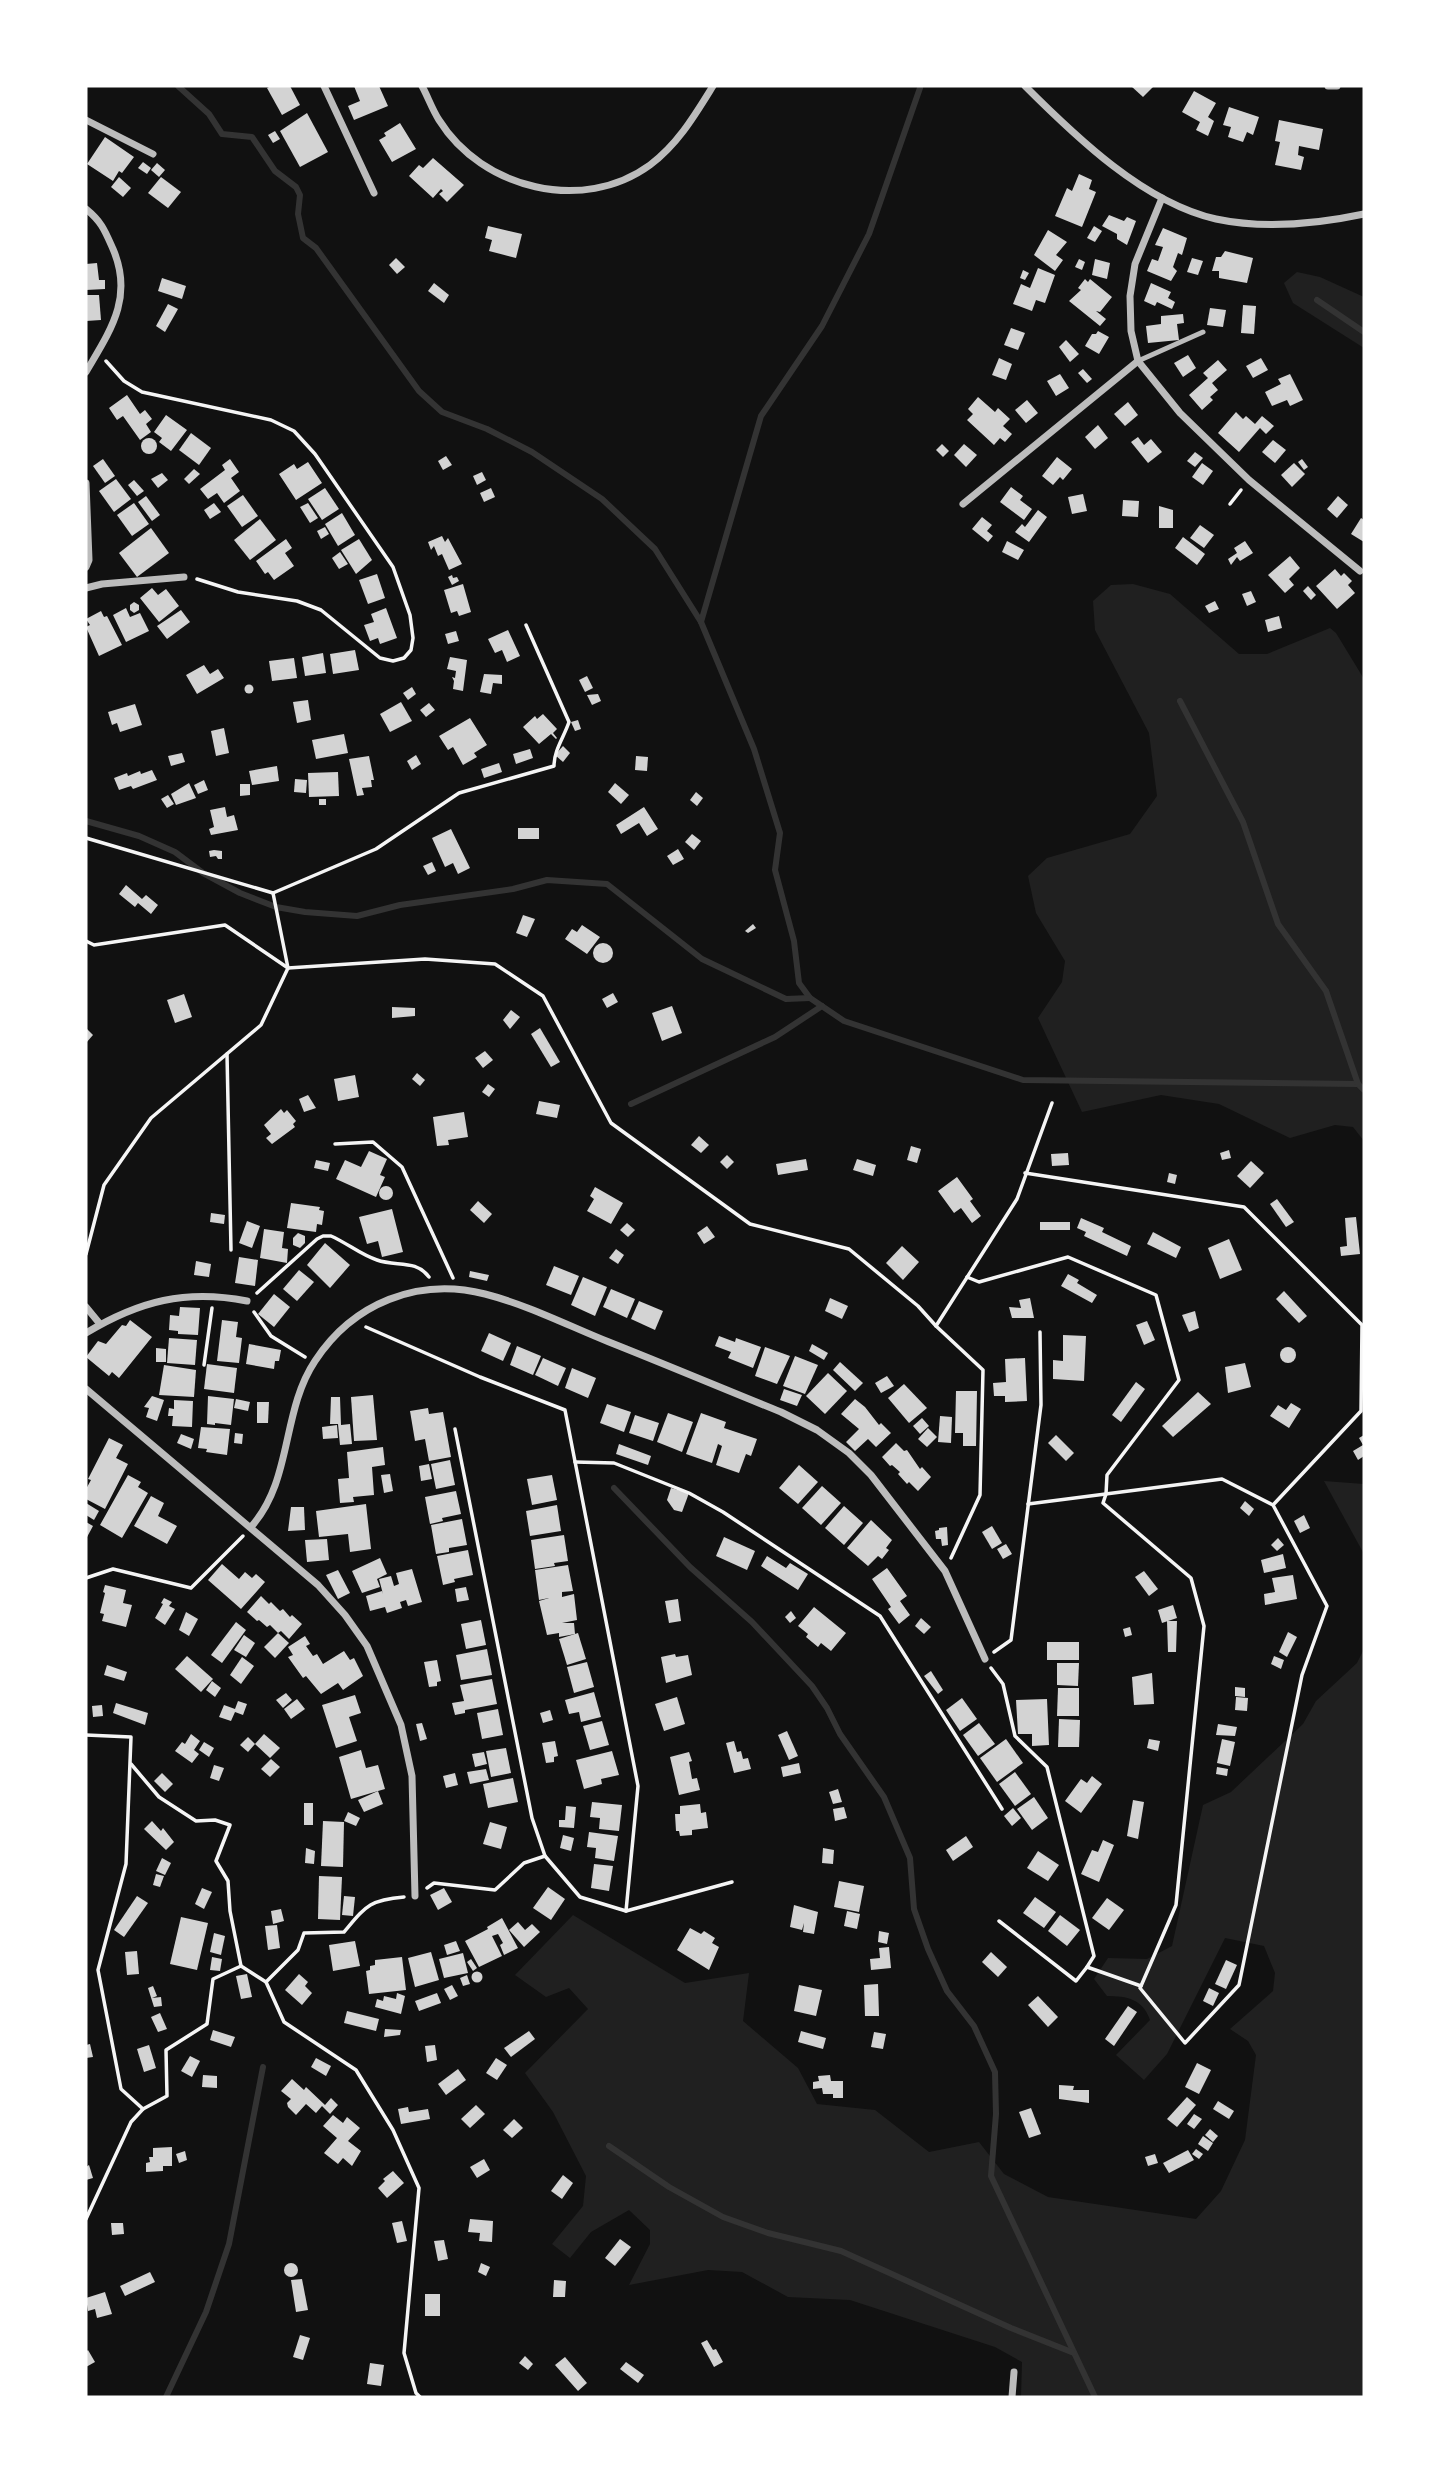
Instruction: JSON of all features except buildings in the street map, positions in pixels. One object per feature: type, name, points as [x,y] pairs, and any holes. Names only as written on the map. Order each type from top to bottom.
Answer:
[{"type":"street","points":[[324,86],[374,193]]},
{"type":"street","points":[[422,86],[439,120],[466,151],[489,169],[512,181],[558,191],[598,187],[621,181],[649,165],[671,146],[686,128],[713,86]]},
{"type":"street","points":[[1025,86],[1069,130],[1112,165],[1162,198],[1214,218],[1265,225],[1364,214]]},
{"type":"street","points":[[1328,86],[1337,86]]},
{"type":"street","points":[[86,120],[153,154]]},
{"type":"street","points":[[1162,198],[1135,264],[1130,296],[1131,331],[1138,361],[1180,412],[1249,480],[1360,571]]},
{"type":"street","points":[[86,209],[102,223],[117,258],[123,284],[120,305],[109,332],[86,372]]},
{"type":"street","points":[[963,504],[1138,361]]},
{"type":"street","points":[[86,483],[89,560],[86,567]]},
{"type":"street","points":[[86,588],[184,576]]},
{"type":"street","points":[[251,1527],[262,1516],[277,1483],[293,1417],[314,1362],[352,1320],[368,1307],[383,1301],[435,1289],[458,1289],[486,1294],[781,1412],[817,1430],[849,1453],[871,1475],[945,1571],[985,1659]]},
{"type":"street","points":[[86,1333],[142,1306],[170,1298],[215,1295],[247,1301]]},
{"type":"street","points":[[86,1307],[100,1324]]},
{"type":"street","points":[[86,1389],[318,1586],[345,1615],[367,1646],[401,1725],[412,1776],[415,1896]]},
{"type":"street","points":[[1012,2397],[1014,2372]]},
{"type":"lane","points":[[1138,361],[1203,332]]},
{"type":"path","points":[[97,352],[124,381],[142,392],[271,421],[294,432],[315,454],[393,568],[410,615],[413,638],[411,650],[404,658],[393,661],[380,658],[321,610],[297,601],[238,592],[184,576]]},
{"type":"path","points":[[1230,504],[1249,480]]},
{"type":"path","points":[[86,838],[274,893],[376,849],[459,793],[554,766],[554,754],[569,722],[526,625]]},
{"type":"path","points":[[86,1254],[104,1185],[151,1118],[261,1025],[288,968],[274,893]]},
{"type":"path","points":[[86,941],[94,945],[225,925],[288,968],[425,958],[495,964],[543,996],[611,1123],[750,1224],[849,1249],[918,1306],[984,1370],[980,1495],[945,1571]]},
{"type":"path","points":[[227,1054],[231,1250]]},
{"type":"path","points":[[936,1326],[1017,1199],[1052,1103]]},
{"type":"path","points":[[335,1144],[373,1142],[402,1167],[458,1289]]},
{"type":"path","points":[[1025,1173],[1244,1207],[1362,1325],[1361,1411],[1273,1505]]},
{"type":"path","points":[[314,1362],[271,1336],[247,1301],[317,1239],[331,1236],[378,1261],[413,1265],[423,1269],[435,1289]]},
{"type":"path","points":[[967,1277],[979,1282],[1068,1257],[1156,1295],[1179,1380],[1107,1475],[1106,1494],[1103,1503],[1191,1578],[1204,1626],[1176,1905],[1140,1988],[1185,2043],[1239,1985],[1302,1675],[1327,1606],[1273,1505],[1222,1479],[1106,1494],[1028,1504]]},
{"type":"path","points":[[204,1365],[215,1295]]},
{"type":"path","points":[[352,1320],[480,1377],[565,1410],[638,1786],[626,1911]]},
{"type":"path","points":[[999,1921],[1076,1981],[1094,1956],[1047,1767],[1015,1736],[1003,1684],[985,1659],[1012,1640],[1041,1405],[1040,1332]]},
{"type":"path","points":[[455,1429],[531,1818],[545,1856],[580,1897],[626,1911],[732,1882]]},
{"type":"path","points":[[575,1462],[614,1463],[690,1493],[880,1616],[1002,1809]]},
{"type":"path","points":[[86,1578],[113,1569],[191,1588],[251,1527]]},
{"type":"path","points":[[86,1735],[131,1737],[126,1864],[97,1970],[121,2089],[144,2109]]},
{"type":"path","points":[[130,1762],[159,1797],[196,1821],[215,1820],[230,1825],[216,1861],[228,1881],[230,1911],[241,1966],[266,1982],[284,2022],[356,2070],[393,2130],[419,2188],[404,2353],[417,2396]]},
{"type":"path","points":[[266,1982],[298,1950],[304,1933],[344,1932],[367,1905],[387,1899],[415,1896],[435,1883],[495,1890],[524,1863],[545,1856]]},
{"type":"path","points":[[86,2219],[131,2122],[144,2109],[167,2096],[166,2050],[207,2024],[213,1979],[241,1966]]},
{"type":"path","points":[[1087,1967],[1141,1986]]},
{"type":"shaded area","points":[[1297,272],[1320,277],[1364,297],[1364,348],[1293,303],[1284,283]]},
{"type":"shaded area","points":[[1133,584],[1170,594],[1239,654],[1267,654],[1330,628],[1336,633],[1364,679],[1364,1141],[1353,1127],[1335,1125],[1290,1138],[1219,1104],[1161,1095],[1082,1112],[1038,1018],[1062,982],[1065,961],[1036,913],[1028,876],[1047,858],[1130,834],[1157,796],[1149,733],[1095,630],[1093,601],[1111,585]]},
{"type":"shaded area","points":[[1324,1481],[1364,1484],[1364,1554]]},
{"type":"shaded area","points":[[1364,1649],[1364,2397],[1021,2397],[1022,2362],[995,2347],[850,2300],[788,2297],[742,2272],[708,2270],[629,2285],[650,2244],[650,2230],[629,2210],[591,2232],[570,2258],[552,2244],[583,2206],[586,2176],[553,2112],[525,2073],[588,2009],[569,1988],[546,1997],[515,1975],[573,1915],[685,1983],[749,1973],[743,2021],[798,2068],[817,2104],[875,2110],[929,2152],[979,2142],[1004,2174],[1048,2197],[1196,2219],[1221,2191],[1245,2140],[1256,2055],[1248,2041],[1230,2029],[1273,1991],[1275,1973],[1264,1946],[1225,1938],[1167,2054],[1144,2080],[1116,2055],[1150,2020],[1147,2013],[1133,2000],[1107,1996],[1094,1979],[1108,1958],[1147,1959],[1172,1946],[1203,1805],[1231,1792],[1303,1724],[1316,1701],[1357,1663]]},
{"type":"waterway","points":[[178,86],[209,114],[222,134],[252,137],[275,171],[296,187],[300,195],[298,214],[303,238],[316,248],[419,391],[442,412],[487,429],[532,452],[602,499],[655,549],[701,622],[754,749],[780,833],[775,870],[794,941],[799,983],[810,998],[844,1021],[1023,1080],[1358,1084],[1364,1090]]},
{"type":"waterway","points":[[701,622],[761,416],[822,326],[869,234],[920,88]]},
{"type":"waterway","points":[[1317,300],[1364,332]]},
{"type":"waterway","points":[[1180,701],[1243,822],[1278,924],[1326,991],[1358,1084]]},
{"type":"waterway","points":[[86,821],[139,836],[175,852],[203,873],[240,893],[276,907],[305,912],[357,916],[400,905],[513,889],[547,880],[607,884],[702,959],[786,999],[810,998]]},
{"type":"waterway","points":[[631,1104],[775,1037],[822,1006]]},
{"type":"waterway","points":[[614,1488],[690,1567],[752,1622],[812,1686],[840,1734],[884,1797],[910,1858],[914,1909],[928,1949],[947,1991],[974,2026],[995,2072],[996,2114],[991,2176],[1095,2397]]},
{"type":"waterway","points":[[166,2397],[206,2312],[229,2244],[263,2067]]},
{"type":"waterway","points":[[609,2146],[669,2187],[723,2217],[768,2233],[841,2251],[1011,2328],[1074,2353]]}]
